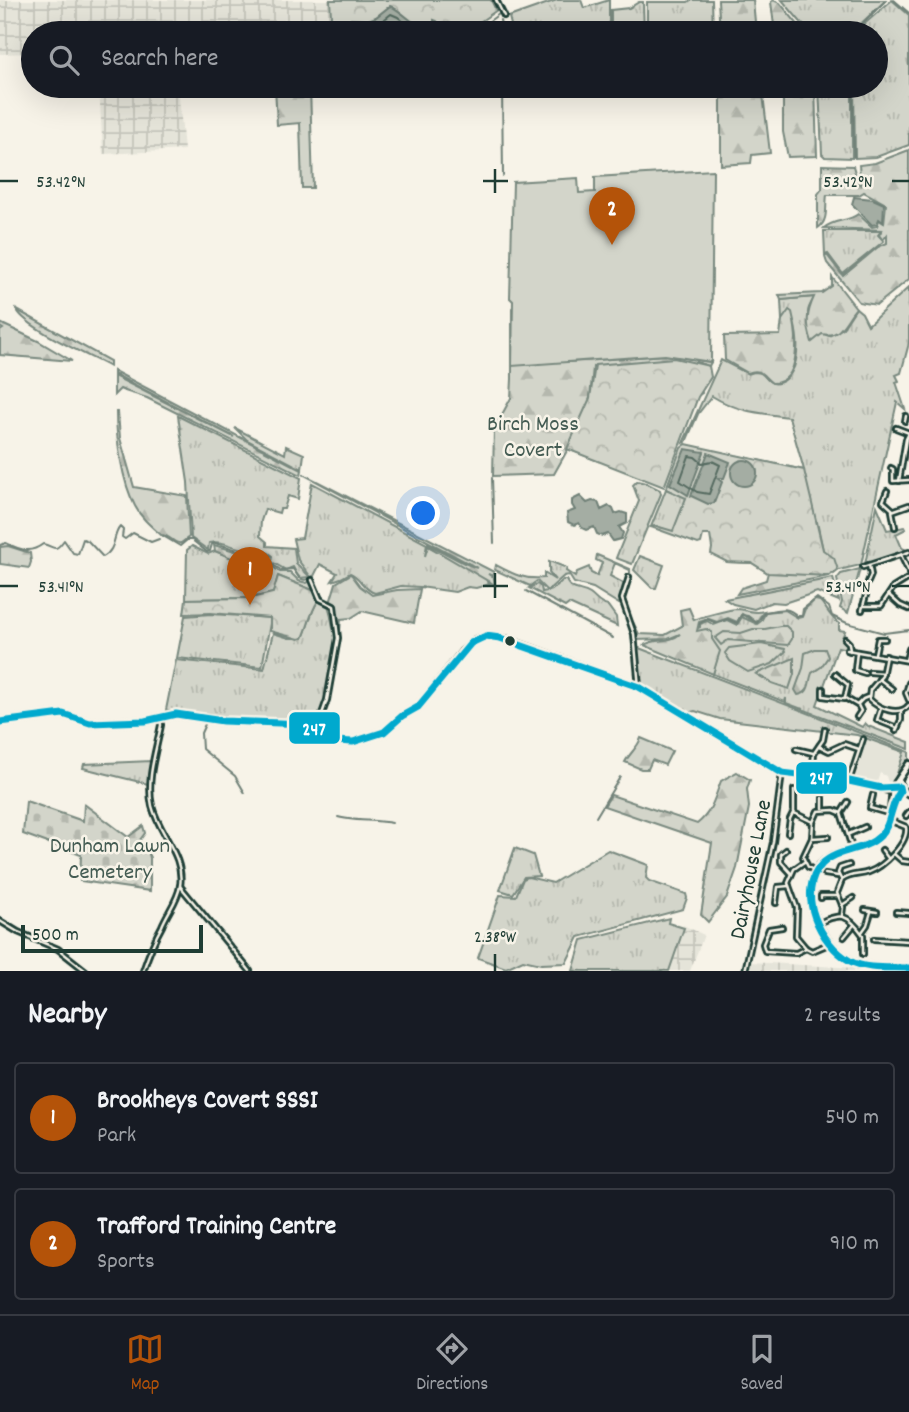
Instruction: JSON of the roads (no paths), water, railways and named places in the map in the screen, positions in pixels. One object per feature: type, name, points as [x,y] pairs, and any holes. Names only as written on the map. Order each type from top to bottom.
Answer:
[{"type":"street","points":[[496,0],[504,16]]},
{"type":"street","points":[[896,428],[909,433],[899,481]]},
{"type":"street","points":[[891,468],[892,480],[909,480]]},
{"type":"street","points":[[887,491],[882,501],[893,510]]},
{"type":"street","points":[[893,510],[909,505]]},
{"type":"street","points":[[893,510],[891,513],[895,527]]},
{"type":"street","points":[[863,567],[909,552]]},
{"type":"street","points":[[901,555],[909,572]]},
{"type":"street","points":[[869,565],[869,580],[875,580]]},
{"type":"street","points":[[629,577],[622,599],[634,636],[639,687]]},
{"type":"street","points":[[863,595],[863,608],[879,607],[895,586],[909,578]]},
{"type":"street","points":[[312,580],[320,598],[334,606],[339,629],[327,700],[317,728]]},
{"type":"street","points":[[889,595],[909,609]]},
{"type":"street","points":[[0,722],[63,713],[89,723],[145,721],[176,714],[223,721],[300,723],[317,728],[332,739],[344,742],[366,739],[384,732],[402,716],[421,705],[467,647],[486,636],[506,639],[639,687],[782,773],[849,781],[908,794]]},
{"type":"street","points":[[875,654],[879,639],[885,639]]},
{"type":"street","points":[[848,640],[848,650],[907,661],[909,649]]},
{"type":"street","points":[[857,652],[855,670],[865,673]]},
{"type":"street","points":[[858,705],[868,697],[883,673],[886,656]]},
{"type":"street","points":[[870,672],[883,673]]},
{"type":"street","points":[[835,674],[848,685],[845,698]]},
{"type":"street","points":[[879,680],[892,689]]},
{"type":"street","points":[[881,708],[877,720],[896,730],[901,720],[901,712],[909,702],[906,693],[909,683]]},
{"type":"street","points":[[823,690],[823,696],[838,700],[845,698]]},
{"type":"street","points":[[868,697],[881,708],[901,712]]},
{"type":"street","points":[[845,698],[858,705],[861,711],[857,717]]},
{"type":"street","points":[[143,971],[180,886],[179,860],[156,817],[149,787],[160,719]]},
{"type":"street","points":[[812,778],[814,753],[820,745],[825,729]]},
{"type":"street","points":[[849,781],[863,739]]},
{"type":"street","points":[[820,745],[829,751],[844,744],[859,749]]},
{"type":"street","points":[[796,749],[814,753]]},
{"type":"street","points":[[909,764],[899,779],[889,820],[879,837],[871,843],[827,858],[815,871],[809,894],[811,908],[819,923],[831,943],[846,958],[860,965],[909,968]]},
{"type":"street","name":"Dairyhouse Lane","points":[[745,971],[773,842],[782,773]]},
{"type":"street","points":[[788,833],[790,819],[794,813],[794,793],[799,795]]},
{"type":"street","points":[[873,795],[870,808],[891,814]]},
{"type":"street","points":[[823,798],[823,809]]},
{"type":"street","points":[[841,813],[848,802]]},
{"type":"street","points":[[831,943],[814,951],[806,948],[796,936],[797,908],[789,886],[791,873],[804,862],[804,852],[812,838],[813,822],[818,811],[823,809],[841,813],[852,849]]},
{"type":"street","points":[[794,813],[813,822]]},
{"type":"street","points":[[842,915],[838,887],[842,880],[851,874],[871,872],[889,859],[907,839],[909,832],[902,824],[889,820]]},
{"type":"street","points":[[849,834],[865,827]]},
{"type":"street","points":[[812,838],[828,837]]},
{"type":"street","points":[[786,850],[781,854],[781,862],[791,873]]},
{"type":"street","points":[[882,850],[889,859]]},
{"type":"street","points":[[894,854],[902,861],[909,862]]},
{"type":"street","points":[[804,862],[815,871]]},
{"type":"street","points":[[838,876],[840,868],[849,865]]},
{"type":"street","points":[[825,874],[838,876],[842,880]]},
{"type":"street","points":[[180,886],[250,971]]},
{"type":"street","points":[[776,903],[777,886],[789,886]]},
{"type":"street","points":[[821,898],[838,895]]},
{"type":"street","points":[[842,905],[853,898]]},
{"type":"street","points":[[865,910],[877,912]]},
{"type":"street","points":[[862,932],[871,912]]},
{"type":"street","points":[[896,912],[909,913]]},
{"type":"street","points":[[819,923],[835,915],[842,915],[862,932],[863,954]]},
{"type":"street","points":[[0,921],[58,950],[86,971]]},
{"type":"street","points":[[844,937],[854,925]]},
{"type":"street","points":[[782,927],[768,927],[763,944],[765,951],[796,953],[806,948]]},
{"type":"street","points":[[874,939],[909,941]]},
{"type":"water","points":[[390,6],[412,21],[346,21],[376,17]]},
{"type":"water","points":[[854,197],[873,199],[884,204],[883,222],[879,219],[877,224],[872,225],[852,204]]},
{"type":"water","points":[[685,449],[704,452],[688,495],[670,484]]},
{"type":"water","points":[[708,453],[730,462],[724,478],[717,478],[722,482],[714,503],[708,504],[691,496]]},
{"type":"water","points":[[744,460],[753,464],[757,473],[753,482],[744,486],[735,482],[731,473],[735,464]]},
{"type":"water","points":[[580,496],[587,503],[598,502],[601,510],[609,506],[615,514],[627,514],[627,523],[619,527],[623,533],[621,539],[613,541],[608,534],[597,534],[594,527],[586,530],[579,523],[574,525],[568,522],[567,513],[575,510],[572,500]]},
{"type":"waterway","points":[[491,0],[496,10]]},
{"type":"waterway","points":[[865,21],[886,0]]},
{"type":"waterway","points":[[894,0],[909,13]]},
{"type":"waterway","points":[[489,21],[499,14]]},
{"type":"waterway","points":[[502,98],[503,176]]},
{"type":"waterway","points":[[853,98],[854,157]]},
{"type":"waterway","points":[[492,478],[494,543]]},
{"type":"waterway","points":[[0,545],[6,543],[25,550],[43,544],[56,548],[64,540],[73,553],[78,554],[83,539],[103,557],[110,550],[120,527],[125,539],[133,533],[151,542],[159,539]]},
{"type":"waterway","points":[[163,536],[180,546],[187,540],[192,540],[207,552],[215,543],[241,551],[261,551],[271,556],[268,562],[281,570],[293,569],[302,579],[311,578]]},
{"type":"waterway","points":[[526,591],[613,638]]},
{"type":"waterway","points":[[699,624],[707,619],[716,623],[727,619],[737,623],[741,615],[748,616],[757,623],[765,612],[782,609],[802,616],[803,609],[817,598],[829,607],[832,616],[847,623],[884,633],[909,630]]},
{"type":"waterway","points":[[206,722],[201,733],[202,749],[235,776],[245,793]]},
{"type":"waterway","points":[[596,817],[620,777]]},
{"type":"waterway","points":[[338,817],[392,823]]},
{"type":"place","name":"Trafford Training Centre","points":[[612,245]]},
{"type":"place","name":"Brookheys Covert SSSI","points":[[250,605]]},
{"type":"park label","name":"Birch Moss Covert","points":[[533,435]]},
{"type":"park label","name":"Dunham Lawn Cemetery","points":[[110,857]]}]
